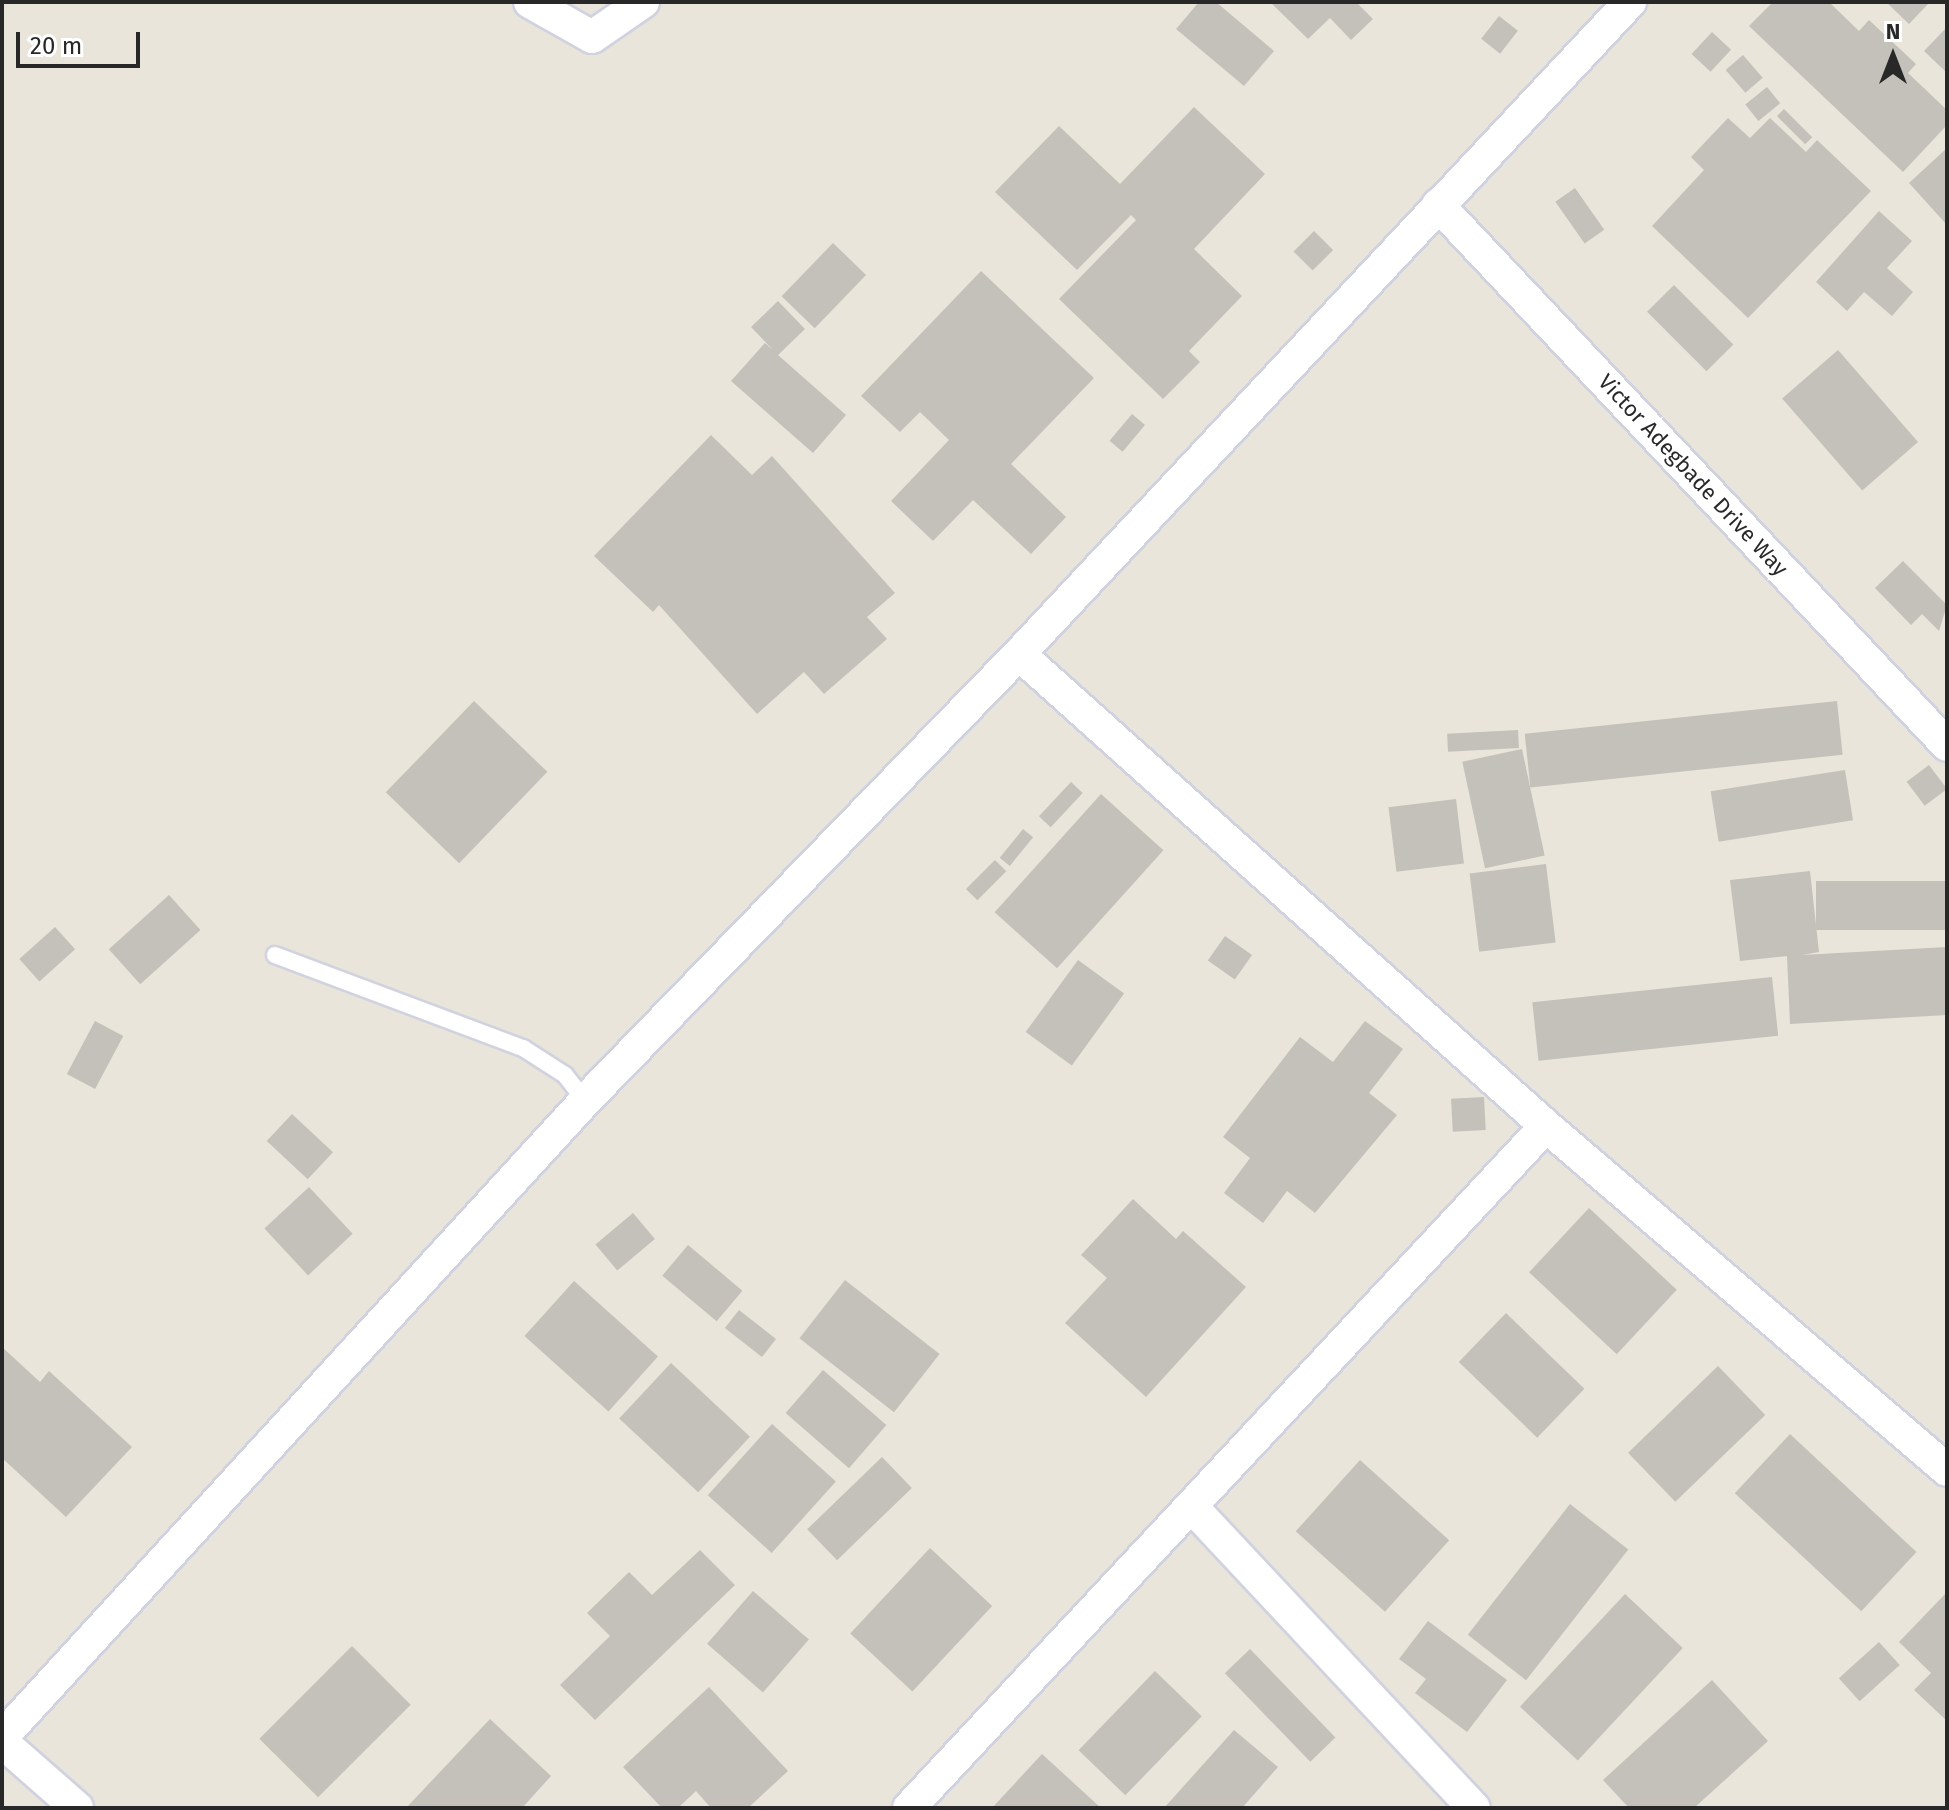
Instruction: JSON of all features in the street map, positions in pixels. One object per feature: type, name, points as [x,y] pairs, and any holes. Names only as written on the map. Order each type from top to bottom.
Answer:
[{"type":"street","points":[[530,2],[592,37],[643,2]]},
{"type":"street","points":[[77,1808],[2,1739],[585,1101],[1019,654],[1630,2]]},
{"type":"street","name":"Victor Adegbade Drive Way","points":[[1438,205],[1947,745]]},
{"type":"street","points":[[1019,654],[1546,1126],[1947,1470]]},
{"type":"street","points":[[909,1808],[1193,1508],[1546,1126]]},
{"type":"street","points":[[1193,1508],[1474,1808]]},
{"type":"lane","points":[[275,955],[523,1048],[565,1075],[585,1101]]},
{"type":"building","points":[[1199,2],[1216,2],[1274,51],[1244,86],[1176,29]]},
{"type":"building","points":[[1270,2],[1356,2],[1373,19],[1351,40],[1330,18],[1308,39]]},
{"type":"building","points":[[1773,2],[1829,2],[1859,31],[1869,20],[1916,64],[1908,73],[1947,110],[1947,125],[1903,172],[1749,26]]},
{"type":"building","points":[[1886,2],[1930,2],[1909,24]]},
{"type":"building","points":[[1499,16],[1518,31],[1500,54],[1481,39]]},
{"type":"building","points":[[1947,27],[1947,73],[1924,51]]},
{"type":"building","points":[[1712,32],[1731,50],[1711,72],[1692,54]]},
{"type":"building","points":[[1743,55],[1763,78],[1745,93],[1726,70]]},
{"type":"building","points":[[1767,87],[1780,103],[1758,121],[1745,105]]},
{"type":"building","points":[[1194,107],[1265,174],[1194,249],[1242,296],[1189,351],[1200,362],[1163,399],[1059,299],[1136,220],[1131,215],[1077,270],[995,192],[1059,126],[1120,184]]},
{"type":"building","points":[[1784,109],[1812,137],[1805,144],[1777,116]]},
{"type":"building","points":[[1728,118],[1750,138],[1770,118],[1806,152],[1817,140],[1871,191],[1748,318],[1652,226],[1704,170],[1691,157]]},
{"type":"building","points":[[1947,148],[1947,225],[1909,183]]},
{"type":"building","points":[[1575,188],[1604,230],[1585,244],[1555,202]]},
{"type":"building","points":[[1879,211],[1912,241],[1887,268],[1913,292],[1892,316],[1864,292],[1847,311],[1816,282]]},
{"type":"building","points":[[1314,231],[1333,250],[1313,271],[1293,252]]},
{"type":"building","points":[[833,243],[866,275],[815,328],[782,296]]},
{"type":"building","points":[[981,271],[1094,378],[1011,464],[1066,517],[1031,554],[973,500],[933,541],[891,501],[949,440],[920,412],[900,432],[861,396]]},
{"type":"building","points":[[1674,285],[1733,344],[1707,371],[1647,312]]},
{"type":"building","points":[[778,301],[805,329],[778,355],[846,415],[813,453],[731,381],[765,343],[773,350],[751,327]]},
{"type":"building","points":[[1838,350],[1918,442],[1862,491],[1782,399]]},
{"type":"building","points":[[1132,414],[1145,425],[1123,452],[1110,441]]},
{"type":"building","points":[[711,435],[752,475],[772,456],[895,593],[867,617],[887,639],[824,694],[804,672],[757,714],[659,605],[653,612],[594,556]]},
{"type":"building","points":[[1903,561],[1947,605],[1939,631],[1922,614],[1911,625],[1875,588]]},
{"type":"building","points":[[474,701],[547,772],[459,863],[386,792]]},
{"type":"building","points":[[1837,701],[1843,755],[1530,788],[1525,734]]},
{"type":"building","points":[[1518,730],[1519,748],[1448,752],[1447,734]]},
{"type":"building","points":[[1522,749],[1545,856],[1485,868],[1462,762]]},
{"type":"building","points":[[1929,765],[1947,789],[1925,806],[1907,782]]},
{"type":"building","points":[[1845,770],[1853,820],[1719,842],[1711,791]]},
{"type":"building","points":[[1071,782],[1083,793],[1051,827],[1039,816]]},
{"type":"building","points":[[1101,794],[1163,850],[1057,968],[995,912]]},
{"type":"building","points":[[1456,799],[1464,864],[1396,872],[1389,807]]},
{"type":"building","points":[[1023,829],[1033,837],[1010,866],[1000,858]]},
{"type":"building","points":[[995,860],[1006,871],[977,900],[966,889]]},
{"type":"building","points":[[1546,864],[1556,942],[1479,952],[1470,873]]},
{"type":"building","points":[[1810,871],[1819,952],[1802,955],[1947,947],[1947,1015],[1790,1024],[1787,956],[1740,961],[1730,880]]},
{"type":"building","points":[[1816,881],[1947,881],[1947,930],[1816,930]]},
{"type":"building","points":[[169,895],[200,930],[140,984],[109,949]]},
{"type":"building","points":[[55,927],[75,949],[39,981],[19,959]]},
{"type":"building","points":[[1225,936],[1252,955],[1235,980],[1208,961]]},
{"type":"building","points":[[1078,960],[1124,994],[1072,1066],[1026,1032]]},
{"type":"building","points":[[1772,977],[1778,1036],[1538,1061],[1532,1002]]},
{"type":"building","points":[[95,1021],[123,1036],[95,1089],[67,1074]]},
{"type":"building","points":[[1365,1021],[1403,1049],[1369,1093],[1397,1115],[1315,1213],[1287,1191],[1263,1223],[1224,1193],[1250,1158],[1223,1137],[1300,1037],[1333,1062]]},
{"type":"building","points":[[1484,1097],[1486,1130],[1453,1132],[1451,1099]]},
{"type":"building","points":[[292,1114],[333,1152],[308,1179],[267,1141]]},
{"type":"building","points":[[309,1187],[353,1234],[308,1275],[264,1229]]},
{"type":"building","points":[[1133,1199],[1176,1239],[1183,1231],[1246,1287],[1146,1397],[1065,1323],[1107,1278],[1081,1255]]},
{"type":"building","points":[[1589,1208],[1677,1290],[1617,1354],[1529,1272]]},
{"type":"building","points":[[633,1213],[655,1239],[617,1271],[595,1244]]},
{"type":"building","points":[[688,1245],[742,1291],[717,1321],[662,1276]]},
{"type":"building","points":[[845,1280],[940,1354],[894,1412],[799,1338]]},
{"type":"building","points":[[574,1281],[658,1357],[608,1412],[524,1336]]},
{"type":"building","points":[[739,1310],[776,1339],[762,1357],[725,1328]]},
{"type":"building","points":[[1506,1313],[1584,1389],[1537,1438],[1459,1362]]},
{"type":"building","points":[[2,1347],[40,1382],[49,1371],[132,1447],[66,1517],[2,1458]]},
{"type":"building","points":[[671,1363],[750,1437],[698,1492],[619,1419]]},
{"type":"building","points":[[1718,1366],[1765,1415],[1675,1502],[1628,1453]]},
{"type":"building","points":[[823,1370],[886,1425],[849,1468],[786,1413]]},
{"type":"building","points":[[772,1424],[836,1482],[772,1553],[708,1495]]},
{"type":"building","points":[[1790,1434],[1917,1552],[1861,1611],[1735,1493]]},
{"type":"building","points":[[882,1457],[912,1488],[837,1560],[807,1529]]},
{"type":"building","points":[[1360,1460],[1449,1540],[1385,1612],[1296,1531]]},
{"type":"building","points":[[1570,1504],[1628,1550],[1526,1680],[1468,1635]]},
{"type":"building","points":[[930,1548],[992,1606],[912,1692],[850,1634]]},
{"type":"building","points":[[700,1550],[735,1585],[595,1720],[560,1685],[610,1636],[587,1613],[629,1572],[652,1595]]},
{"type":"building","points":[[753,1591],[809,1640],[763,1692],[707,1644]]},
{"type":"building","points":[[1947,1592],[1947,1721],[1914,1690],[1931,1673],[1899,1642]]},
{"type":"building","points":[[1625,1594],[1683,1648],[1578,1761],[1520,1707]]},
{"type":"building","points":[[1428,1621],[1507,1680],[1467,1732],[1415,1693],[1426,1679],[1399,1659]]},
{"type":"building","points":[[1879,1642],[1900,1665],[1860,1701],[1839,1678]]},
{"type":"building","points":[[352,1646],[411,1705],[318,1797],[259,1739]]},
{"type":"building","points":[[1250,1649],[1335,1737],[1310,1762],[1225,1673]]},
{"type":"building","points":[[1155,1671],[1202,1716],[1125,1795],[1079,1750]]},
{"type":"building","points":[[1712,1680],[1768,1741],[1694,1808],[1629,1808],[1603,1780]]},
{"type":"building","points":[[709,1687],[788,1771],[748,1808],[711,1808],[696,1791],[678,1808],[662,1808],[623,1767]]},
{"type":"building","points":[[490,1719],[551,1776],[522,1808],[406,1808]]},
{"type":"building","points":[[1234,1730],[1278,1767],[1242,1808],[1164,1808]]},
{"type":"building","points":[[1042,1754],[1101,1808],[992,1808]]}]
